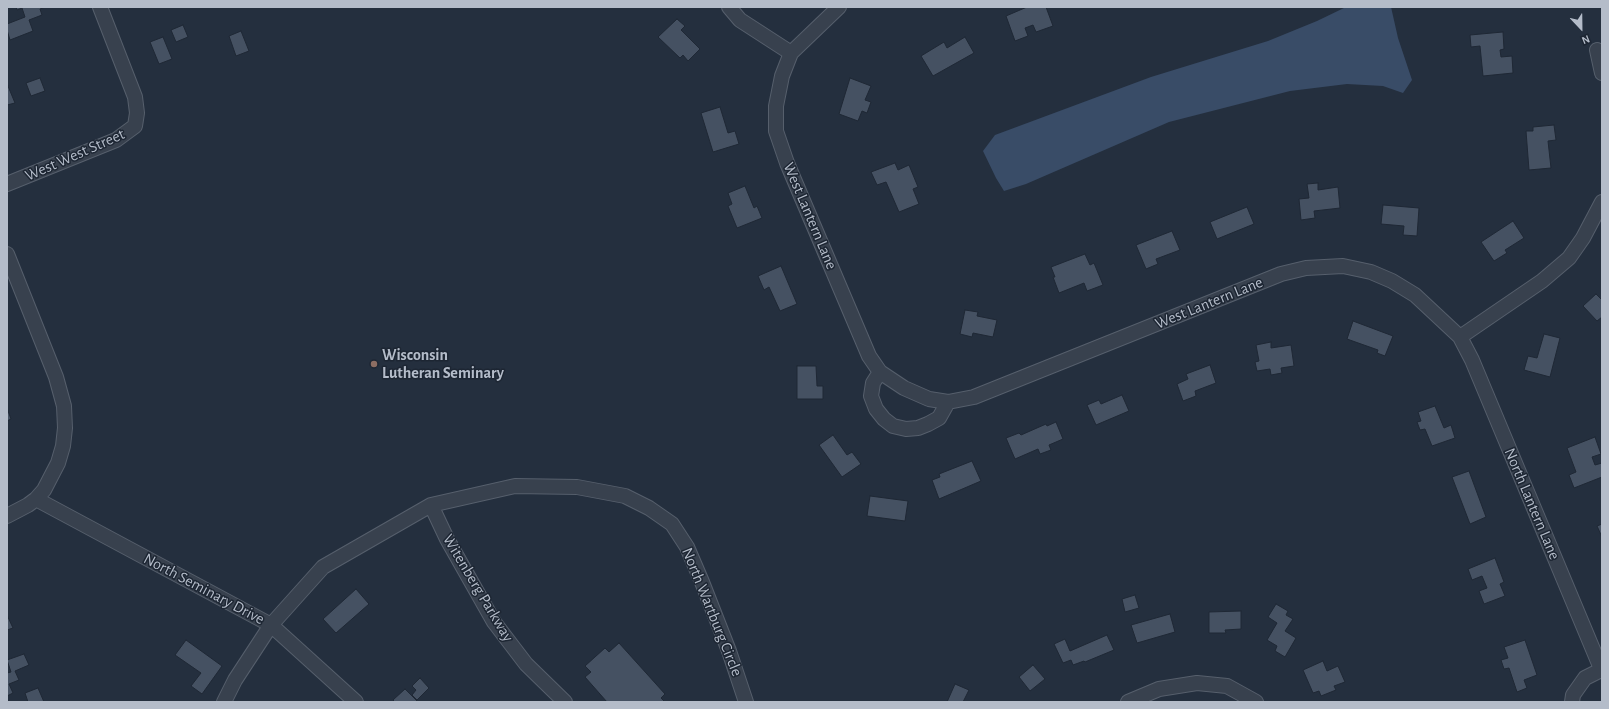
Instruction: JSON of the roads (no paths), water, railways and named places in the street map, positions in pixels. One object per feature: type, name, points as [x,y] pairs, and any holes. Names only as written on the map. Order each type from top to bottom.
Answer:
[{"type":"street","name":"West West Street","points":[[7,184],[116,140],[135,126],[137,119],[137,107],[100,7]]},
{"type":"street","points":[[729,7],[740,20],[791,52],[839,7]]},
{"type":"street","points":[[1597,50],[1602,73]]},
{"type":"street","name":"West Lantern Lane","points":[[791,52],[782,76],[778,99],[776,131],[787,163],[866,349],[880,372],[904,388],[929,399],[948,402],[974,397],[1281,274],[1306,268],[1343,266],[1371,272],[1392,281],[1415,295],[1460,337]]},
{"type":"street","points":[[1460,337],[1542,281],[1569,258],[1583,238],[1602,202]]},
{"type":"street","points":[[7,254],[56,377],[64,406],[64,434],[58,463],[51,479],[36,499],[7,516]]},
{"type":"street","name":"North Lantern Lane","points":[[1460,337],[1472,360],[1602,671]]},
{"type":"street","points":[[880,372],[874,383],[871,396],[876,409],[893,426],[906,429],[918,428],[928,424],[939,418],[948,402]]},
{"type":"street","name":"North Wartburg Circle","points":[[224,702],[235,680],[271,625],[323,567],[431,505],[515,486],[576,487],[625,496],[649,508],[672,524],[687,547],[702,582],[729,651],[746,702]]},
{"type":"street","name":"North Seminary Drive","points":[[36,499],[271,625],[356,702]]},
{"type":"street","name":"Witenberg Parkway","points":[[431,505],[447,539],[494,622],[526,664],[565,702]]},
{"type":"street","points":[[1572,702],[1573,695],[1585,678],[1602,671]]},
{"type":"street","points":[[1128,702],[1159,689],[1197,683],[1227,686],[1256,702]]},
{"type":"water","points":[[1346,7],[1391,7],[1398,38],[1412,80],[1403,93],[1383,86],[1347,84],[1290,91],[1169,122],[1026,184],[1004,191],[983,151],[995,135],[1151,77],[1268,41],[1317,21]]},
{"type":"place","name":"Wisconsin Lutheran Seminary","points":[[374,364]]}]
